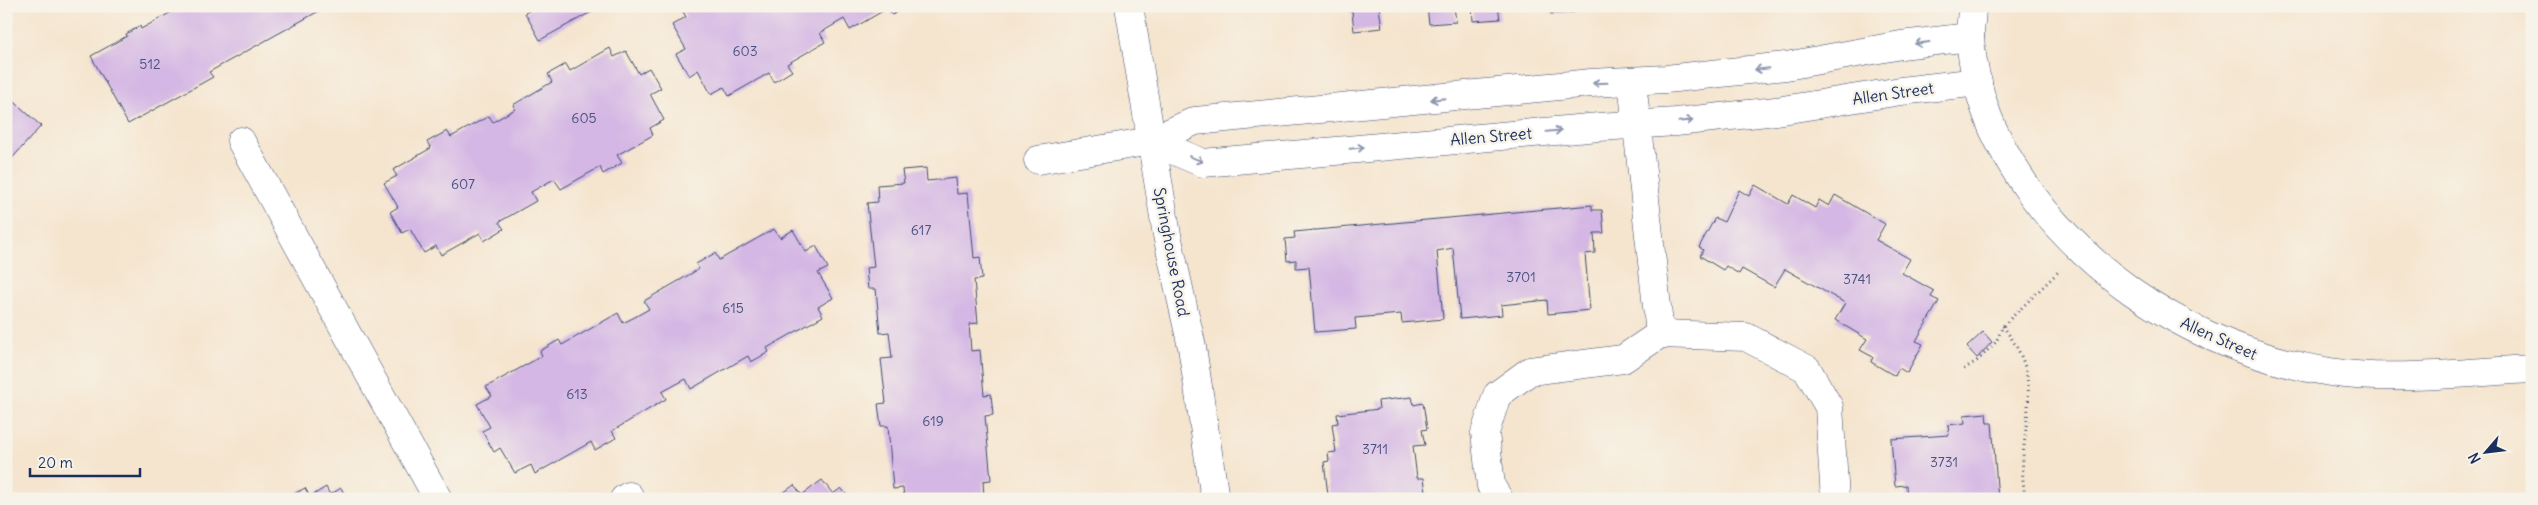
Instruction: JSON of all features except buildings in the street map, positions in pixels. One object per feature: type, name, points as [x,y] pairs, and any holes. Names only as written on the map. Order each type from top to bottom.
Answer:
[{"type":"street","name":"Springhouse Road","points":[[1129,6],[1167,235],[1192,346],[1215,499]]},
{"type":"street","points":[[1972,6],[1970,37],[1978,82]]},
{"type":"street","points":[[1038,160],[1151,140],[1195,121],[1591,83],[1632,82],[1786,66],[1900,45],[1970,37]]},
{"type":"street","points":[[1632,82],[1660,334]]},
{"type":"street","name":"Allen Street","points":[[1151,140],[1203,163],[1776,111],[1978,82],[1993,129],[2024,182],[2063,231],[2107,274],[2157,309],[2212,339],[2270,360],[2331,372],[2377,376],[2532,369]]},
{"type":"street","points":[[241,141],[438,499]]},
{"type":"street","points":[[1499,499],[1491,486],[1484,433],[1498,395],[1530,371],[1624,359],[1660,334],[1746,337],[1807,369],[1829,407],[1835,499]]},
{"type":"street","points":[[624,499],[629,496],[631,499]]},
{"type":"path","points":[[1964,369],[1978,360],[1996,342],[2003,326],[2081,249]]},
{"type":"path","points":[[2003,326],[2014,342],[2026,372],[2028,400],[2022,446],[2026,499]]}]
